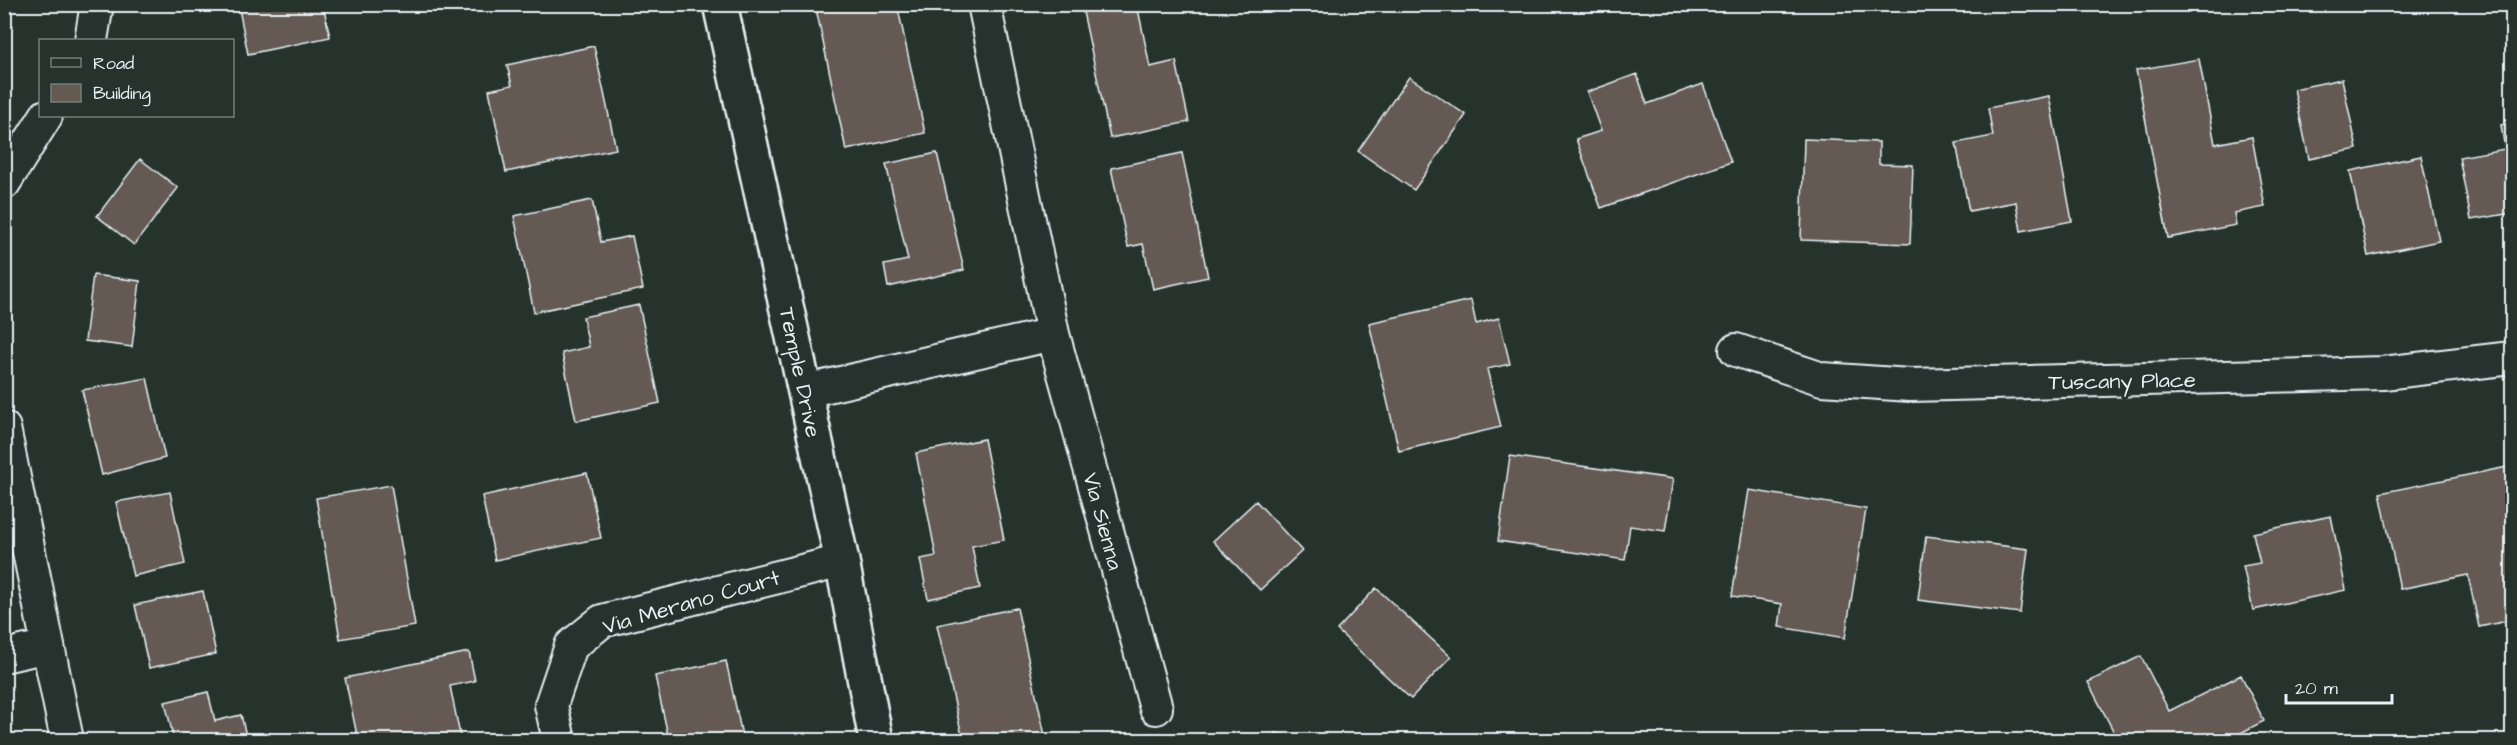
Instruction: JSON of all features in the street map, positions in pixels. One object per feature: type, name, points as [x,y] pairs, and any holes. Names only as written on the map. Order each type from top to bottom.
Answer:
[{"type":"street","points":[[91,39],[97,4]]},
{"type":"street","name":"Temple Drive","points":[[720,4],[806,390],[842,561],[876,741]]},
{"type":"street","name":"Via Sienna","points":[[984,4],[1053,334],[1156,708]]},
{"type":"street","points":[[4,183],[45,117]]},
{"type":"street","points":[[806,390],[1053,334]]},
{"type":"street","name":"Tuscany Place","points":[[1736,350],[1822,379],[1910,385],[2383,373],[2512,358]]},
{"type":"street","points":[[4,428],[67,741]]},
{"type":"street","name":"Via Merano Court","points":[[559,741],[551,705],[571,646],[602,621],[842,561]]},
{"type":"street","points":[[4,656],[48,646]]},
{"type":"building","points":[[238,4],[323,4],[330,37],[248,54]]},
{"type":"building","points":[[815,4],[897,4],[925,133],[846,150]]},
{"type":"building","points":[[1094,4],[1137,4],[1150,67],[1176,61],[1189,122],[1110,138],[1082,7]]},
{"type":"building","points":[[594,46],[616,149],[506,172],[489,90],[512,85],[507,65]]},
{"type":"building","points":[[2199,59],[2215,144],[2252,137],[2265,207],[2234,213],[2236,225],[2168,238],[2136,70]]},
{"type":"building","points":[[1637,74],[1647,104],[1703,84],[1731,162],[1601,208],[1576,139],[1601,131],[1587,92]]},
{"type":"building","points":[[1409,77],[1466,115],[1414,190],[1358,151]]},
{"type":"building","points":[[2342,79],[2357,149],[2309,159],[2294,89]]},
{"type":"building","points":[[2049,96],[2072,221],[2021,231],[2016,202],[1969,211],[1956,143],[1993,136],[1988,108]]},
{"type":"building","points":[[2512,123],[2512,213],[2471,220],[2459,157],[2505,149],[2501,125]]},
{"type":"building","points":[[1804,139],[1879,142],[1879,164],[1913,165],[1910,244],[1801,240]]},
{"type":"building","points":[[937,153],[964,270],[888,287],[884,265],[908,260],[886,164]]},
{"type":"building","points":[[1182,153],[1208,277],[1153,289],[1143,244],[1128,247],[1111,168]]},
{"type":"building","points":[[2421,156],[2439,241],[2368,256],[2350,171]]},
{"type":"building","points":[[140,159],[178,188],[134,245],[97,216]]},
{"type":"building","points":[[592,200],[601,242],[632,236],[643,289],[534,312],[514,216]]},
{"type":"building","points":[[93,275],[140,281],[132,347],[85,341]]},
{"type":"building","points":[[1471,300],[1476,324],[1499,318],[1510,364],[1487,369],[1501,427],[1399,451],[1369,323]]},
{"type":"building","points":[[639,305],[660,403],[576,421],[562,353],[589,347],[583,317]]},
{"type":"building","points":[[147,378],[165,458],[102,475],[82,390]]},
{"type":"building","points":[[984,439],[1004,540],[972,546],[980,588],[928,599],[920,559],[936,556],[916,453]]},
{"type":"building","points":[[1510,456],[1673,479],[1665,531],[1630,526],[1625,560],[1498,541]]},
{"type":"building","points":[[2512,466],[2512,620],[2479,627],[2468,575],[2400,589],[2380,493]]},
{"type":"building","points":[[587,473],[601,538],[495,560],[482,496]]},
{"type":"building","points":[[391,485],[415,626],[340,639],[316,498]]},
{"type":"building","points":[[1749,490],[1866,509],[1845,638],[1779,627],[1782,604],[1732,596]]},
{"type":"building","points":[[170,492],[185,564],[133,576],[116,502]]},
{"type":"building","points":[[1256,501],[1302,551],[1260,590],[1213,541]]},
{"type":"building","points":[[2331,516],[2346,590],[2253,610],[2243,566],[2260,563],[2253,533]]},
{"type":"building","points":[[1926,536],[2028,549],[2020,613],[1918,600]]},
{"type":"building","points":[[1376,588],[1451,657],[1411,699],[1337,630]]},
{"type":"building","points":[[203,591],[216,654],[149,668],[135,605]]},
{"type":"building","points":[[1017,608],[1046,740],[963,740],[937,625]]},
{"type":"building","points":[[469,652],[475,681],[450,686],[461,740],[358,740],[345,678]]},
{"type":"building","points":[[2141,656],[2169,711],[2241,675],[2264,721],[2227,740],[2118,740],[2088,682]]},
{"type":"building","points":[[726,661],[743,740],[669,740],[655,676]]},
{"type":"building","points":[[208,692],[215,721],[241,715],[247,740],[174,740],[165,702]]},
{"type":"building","points":[[1276,733],[1302,740],[1274,740]]}]
